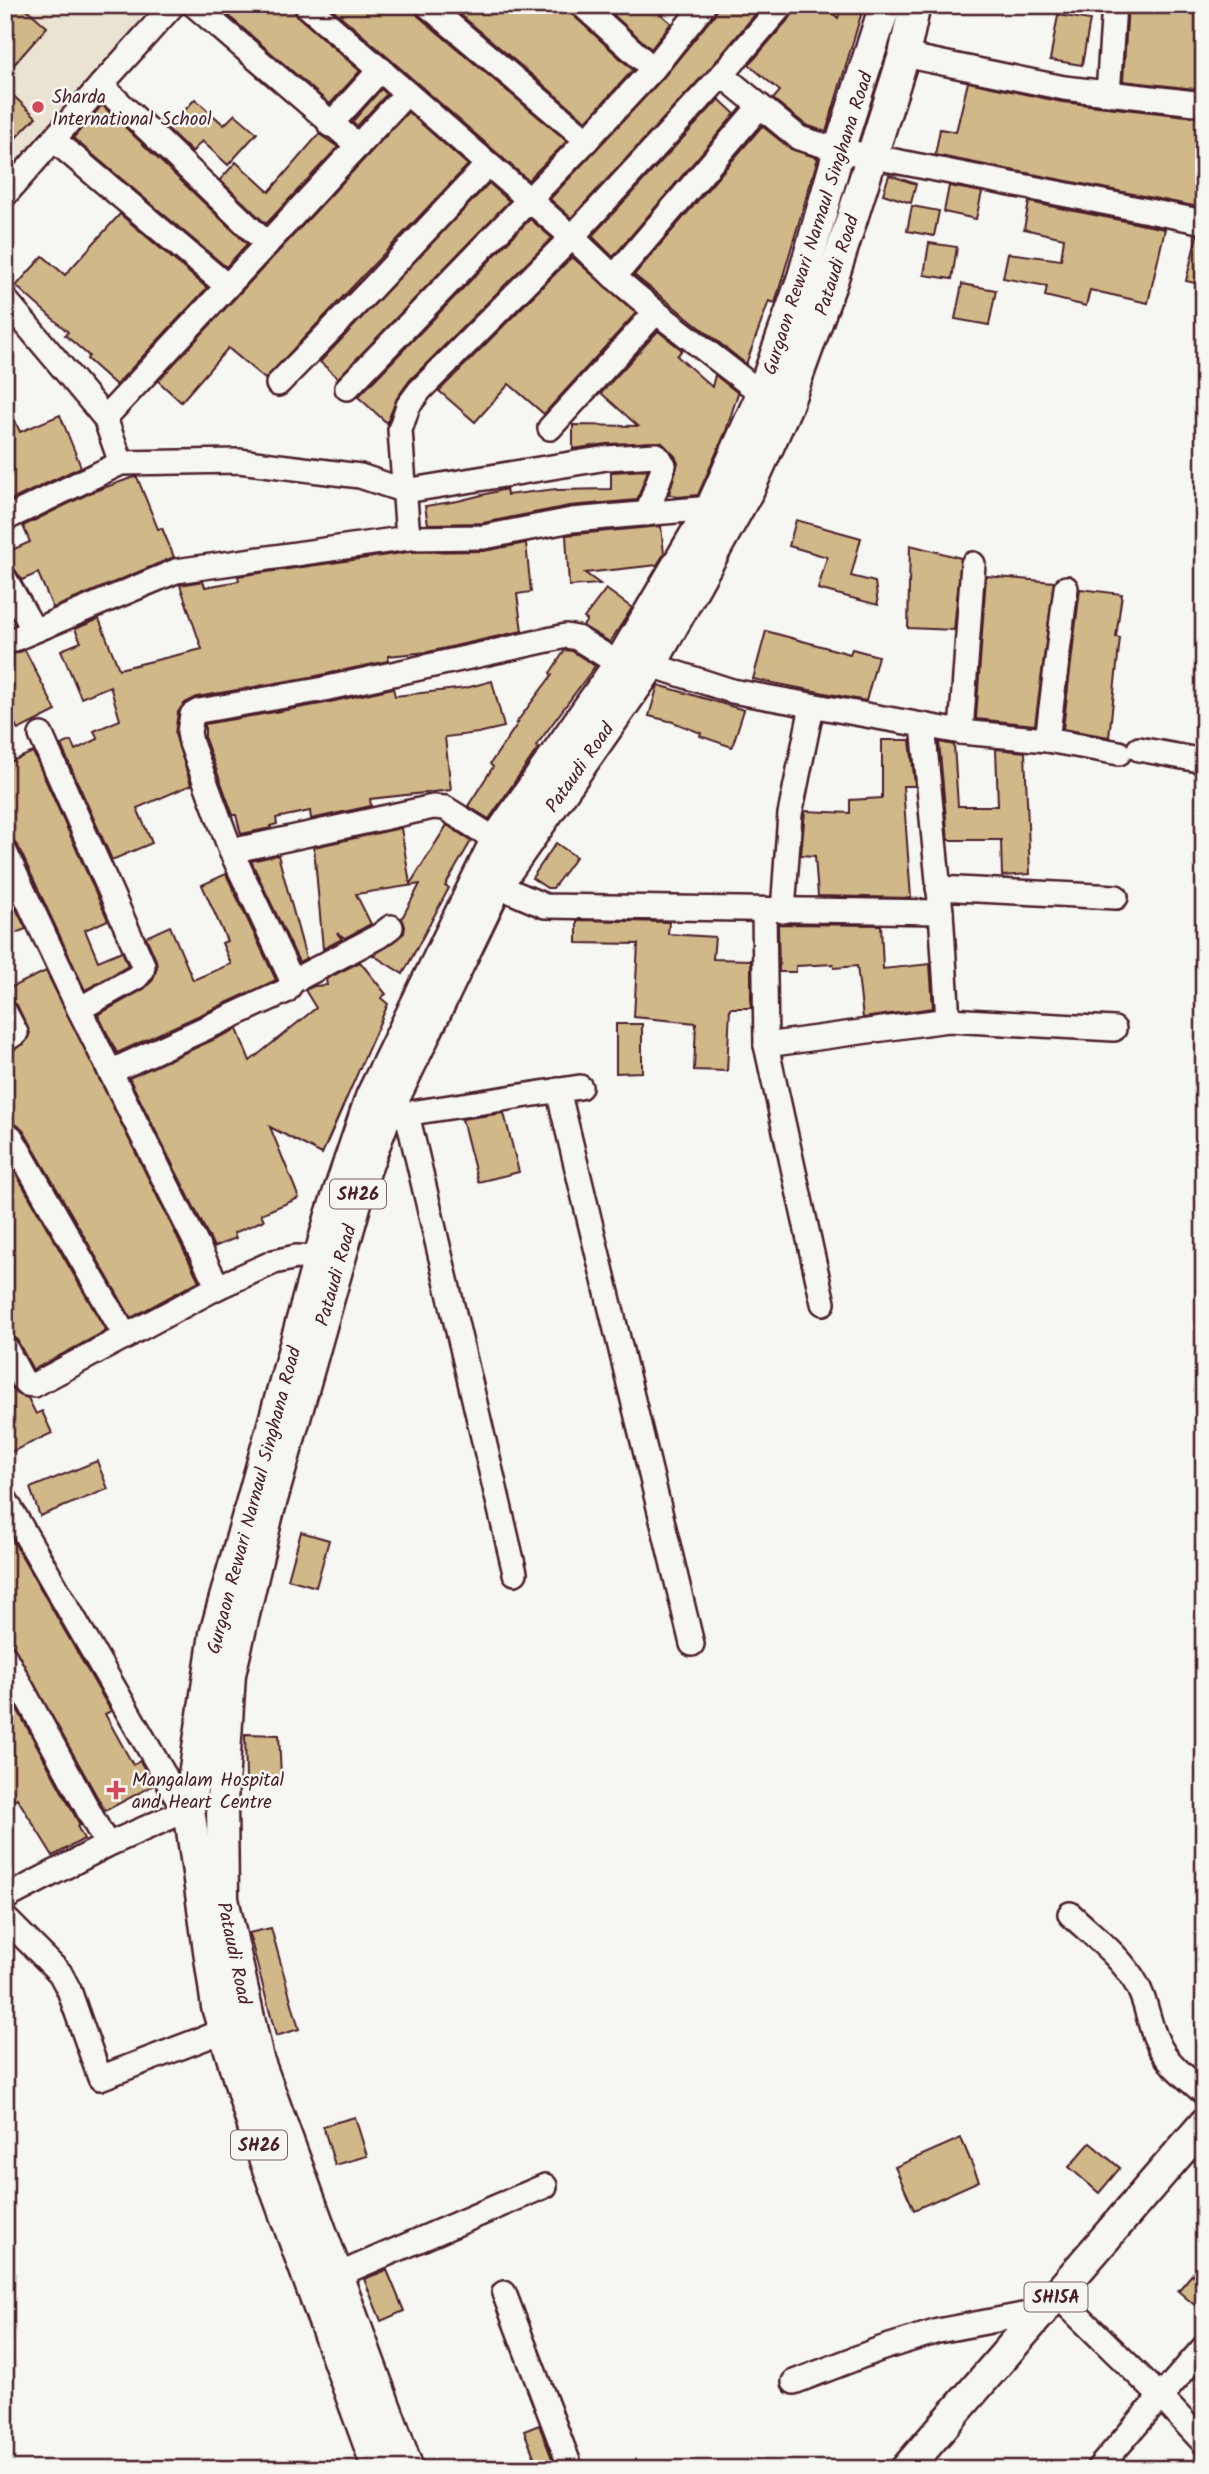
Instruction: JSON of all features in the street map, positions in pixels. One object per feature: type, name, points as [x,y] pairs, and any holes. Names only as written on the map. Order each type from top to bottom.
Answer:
[{"type":"main road","name":"Gurgaon Rewari Narnaul Singhana Road","points":[[378,2469],[325,2280],[255,2133],[217,2007],[187,1810],[215,1634],[329,1261],[385,1116],[377,1085],[507,847],[633,659],[711,508],[774,400],[803,277],[839,150],[885,5]]},
{"type":"main road","name":"Pataudi Road","points":[[633,659],[749,489],[774,400],[833,278],[904,55],[915,5]]},
{"type":"main road","name":"Pataudi Road","points":[[329,1261],[230,1674],[222,1801],[223,1899],[258,2059],[325,2280],[408,2469]]},
{"type":"main road","name":"SH15A","points":[[932,2469],[1204,2124]]},
{"type":"main road","name":"SH15A","points":[[906,2469],[1204,2153]]},
{"type":"street","points":[[5,195],[173,5]]},
{"type":"street","points":[[194,5],[330,125],[358,146]]},
{"type":"street","points":[[306,5],[528,198],[614,277],[656,312],[774,400]]},
{"type":"street","points":[[427,5],[587,140]]},
{"type":"street","points":[[582,5],[653,69]]},
{"type":"street","points":[[408,538],[400,430],[408,406],[419,390],[572,237],[722,75],[782,5]]},
{"type":"street","points":[[1108,94],[1114,5]]},
{"type":"street","points":[[347,388],[653,69],[693,10]]},
{"type":"street","points":[[904,55],[1063,88],[1204,103]]},
{"type":"street","points":[[330,125],[381,69]]},
{"type":"street","points":[[722,75],[799,138],[839,150],[1204,222]]},
{"type":"street","points":[[101,85],[267,244]]},
{"type":"street","points":[[105,418],[406,94]]},
{"type":"street","points":[[614,277],[760,106]]},
{"type":"street","points":[[54,140],[227,286]]},
{"type":"street","points":[[278,384],[487,165]]},
{"type":"street","points":[[7,304],[105,418],[121,463]]},
{"type":"street","points":[[550,428],[656,312]]},
{"type":"street","points":[[5,519],[121,463],[239,461],[360,476],[405,491],[607,458],[656,455],[664,465],[647,514]]},
{"type":"street","points":[[5,643],[176,571],[408,538],[484,537],[572,520],[711,508]]},
{"type":"street","points":[[961,732],[973,564]]},
{"type":"street","points":[[5,579],[34,629]]},
{"type":"street","points":[[1047,740],[1066,588]]},
{"type":"street","points":[[294,979],[289,976],[231,851],[191,743],[190,722],[192,715],[199,711],[319,690],[566,636],[732,691],[961,732],[1047,740],[1204,761]]},
{"type":"street","points":[[812,706],[774,911],[766,1045],[823,1303]]},
{"type":"street","points":[[923,725],[941,912],[948,1020]]},
{"type":"street","points":[[41,735],[143,965],[137,977],[79,1009]]},
{"type":"street","points":[[231,851],[433,807],[445,808],[507,847]]},
{"type":"street","points":[[5,852],[79,1009],[218,1287]]},
{"type":"street","points":[[487,882],[545,906],[941,912]]},
{"type":"street","points":[[938,888],[1116,897]]},
{"type":"street","points":[[110,1072],[286,991],[294,979],[379,936],[391,926]]},
{"type":"street","points":[[5,1012],[16,1033],[5,1040]]},
{"type":"street","points":[[766,1045],[948,1020],[1114,1029]]},
{"type":"street","points":[[515,1573],[385,1116],[569,1088],[692,1644]]},
{"type":"street","points":[[11,1137],[126,1337]]},
{"type":"street","points":[[5,1347],[22,1379],[31,1385],[218,1287],[274,1262],[296,1257],[329,1261]]},
{"type":"street","points":[[5,1499],[13,1525],[187,1810],[107,1845],[5,1898]]},
{"type":"street","points":[[5,1657],[107,1845]]},
{"type":"street","points":[[1070,1914],[1129,1972],[1145,2000],[1161,2050],[1204,2094]]},
{"type":"street","points":[[5,1918],[60,1973],[69,1990],[100,2078],[223,2031]]},
{"type":"street","points":[[325,2280],[545,2186]]},
{"type":"street","points":[[504,2293],[571,2469]]},
{"type":"street","points":[[793,2382],[880,2348],[938,2331],[1057,2310],[1161,2397],[1204,2443]]},
{"type":"street","points":[[1098,2469],[1204,2347]]},
{"type":"shaded area","name":"Sharda International School","points":[[5,5],[145,5],[136,34],[5,180]]},
{"type":"building","points":[[5,5],[22,5],[47,27],[5,75]]},
{"type":"building","points":[[216,5],[292,5],[297,16],[360,71],[330,104]]},
{"type":"building","points":[[328,5],[413,5],[418,16],[567,141],[528,180]]},
{"type":"building","points":[[449,5],[565,5],[633,70],[586,121]]},
{"type":"building","points":[[611,5],[651,5],[671,23],[651,49],[607,9]]},
{"type":"building","points":[[718,5],[763,5],[712,66],[571,218],[550,199],[663,78],[715,14]]},
{"type":"building","points":[[796,5],[823,5],[838,18],[842,5],[864,5],[826,132],[806,125],[773,99],[780,91],[749,65],[793,14]]},
{"type":"building","points":[[1128,5],[1204,5],[1204,90],[1123,81]]},
{"type":"building","points":[[1058,15],[1090,20],[1082,65],[1050,60]]},
{"type":"building","points":[[968,82],[1062,102],[1204,118],[1204,208],[935,155],[940,129],[956,132]]},
{"type":"building","points":[[5,88],[36,117],[5,149]]},
{"type":"building","points":[[381,89],[387,94],[357,126],[352,122]]},
{"type":"building","points":[[195,99],[224,125],[235,114],[257,133],[228,165],[202,141],[192,152],[168,129]]},
{"type":"building","points":[[719,99],[735,114],[613,257],[592,236]]},
{"type":"building","points":[[102,105],[247,244],[226,267],[73,138]]},
{"type":"building","points":[[408,112],[468,165],[265,379],[228,348],[181,402],[158,381]]},
{"type":"building","points":[[762,126],[791,149],[818,158],[775,303],[769,301],[746,364],[634,275]]},
{"type":"building","points":[[319,134],[338,147],[266,224],[220,180],[236,162],[269,192]]},
{"type":"building","points":[[889,175],[916,184],[911,203],[883,194]]},
{"type":"building","points":[[489,183],[509,201],[338,378],[320,362]]},
{"type":"building","points":[[949,186],[982,192],[976,219],[944,212]]},
{"type":"building","points":[[1029,202],[1165,229],[1148,303],[1090,290],[1086,306],[1045,296],[1047,286],[1003,278],[1008,253],[1061,260],[1064,238],[1024,229]]},
{"type":"building","points":[[912,206],[939,211],[934,236],[907,231]]},
{"type":"building","points":[[120,214],[207,288],[116,385],[65,335],[68,332],[16,286],[43,256],[65,275]]},
{"type":"building","points":[[530,219],[552,238],[410,380],[397,398],[387,423],[358,397]]},
{"type":"building","points":[[1197,235],[1204,236],[1204,285],[1186,281]]},
{"type":"building","points":[[929,243],[957,247],[952,279],[924,275]]},
{"type":"building","points":[[572,257],[636,313],[544,414],[509,384],[475,422],[439,391]]},
{"type":"building","points":[[962,284],[996,290],[989,325],[955,319]]},
{"type":"building","points":[[658,331],[682,350],[677,356],[712,387],[715,375],[738,393],[726,431],[698,495],[677,497],[669,494],[678,463],[661,442],[606,444],[573,449],[573,425],[638,426],[601,393]]},
{"type":"building","points":[[5,398],[20,432],[60,415],[81,467],[5,503],[5,473],[13,470],[5,451]]},
{"type":"building","points":[[648,470],[637,500],[569,506],[483,523],[428,524],[425,506],[506,489],[507,495],[556,489],[611,489],[611,472]]},
{"type":"building","points":[[137,477],[158,529],[162,528],[174,557],[53,608],[38,573],[22,580],[13,567],[5,565],[5,553],[30,542],[23,526],[92,492]]},
{"type":"building","points":[[796,520],[861,538],[851,576],[875,582],[878,605],[818,589],[827,557],[789,546]]},
{"type":"building","points":[[661,526],[664,554],[657,565],[585,573],[600,584],[569,586],[566,535]]},
{"type":"building","points":[[526,543],[531,592],[517,594],[522,631],[428,652],[388,656],[388,661],[197,697],[185,703],[178,712],[175,734],[191,785],[137,808],[152,843],[112,860],[61,745],[71,741],[75,750],[98,739],[94,731],[120,720],[110,686],[81,698],[61,650],[81,642],[75,629],[99,619],[119,669],[202,649],[180,585],[203,581],[205,587],[239,581],[238,576],[409,552],[484,551]]},
{"type":"building","points":[[910,545],[961,558],[954,630],[908,628]]},
{"type":"building","points":[[986,576],[1054,582],[1035,725],[976,719]]},
{"type":"building","points":[[606,589],[632,608],[610,642],[583,626],[587,620],[584,618]]},
{"type":"building","points":[[1080,589],[1122,594],[1109,737],[1063,729]]},
{"type":"building","points":[[766,631],[850,654],[852,649],[878,656],[866,701],[753,679]]},
{"type":"building","points":[[25,650],[56,711],[18,730],[5,704],[5,657]]},
{"type":"building","points":[[565,650],[572,651],[595,666],[536,746],[538,748],[489,819],[468,806],[493,767],[490,764],[516,723],[552,675],[550,673]]},
{"type":"building","points":[[492,681],[504,727],[445,737],[451,790],[370,799],[371,806],[311,819],[310,811],[276,818],[277,824],[270,826],[271,828],[241,834],[205,739],[205,724],[321,704],[393,688],[395,696],[466,688]]},
{"type":"building","points":[[658,685],[744,710],[732,747],[700,736],[701,733],[673,722],[649,716]]},
{"type":"building","points":[[882,740],[910,740],[915,786],[903,786],[911,898],[818,896],[815,856],[801,855],[805,811],[850,813],[850,800],[882,798]]},
{"type":"building","points":[[939,742],[954,745],[958,806],[998,806],[996,749],[1025,752],[1030,874],[1002,876],[1001,840],[948,840]]},
{"type":"building","points":[[33,752],[108,920],[85,930],[98,961],[122,951],[128,966],[85,990],[18,846],[5,838],[5,764]]},
{"type":"building","points":[[447,825],[471,841],[445,886],[449,888],[403,974],[373,955],[404,933],[402,918],[420,884],[356,894],[371,924],[345,938],[337,933],[342,939],[323,949],[314,847],[401,828],[410,884]]},
{"type":"building","points":[[556,843],[576,857],[553,888],[547,888],[532,878]]},
{"type":"building","points":[[278,855],[306,958],[299,962],[251,861]]},
{"type":"building","points":[[226,874],[276,980],[117,1053],[98,1015],[144,989],[153,980],[156,960],[146,937],[170,926],[193,980],[231,964],[222,943],[227,941],[202,885]]},
{"type":"building","points":[[5,886],[26,929],[5,937]]},
{"type":"building","points":[[577,920],[669,922],[668,934],[715,937],[713,959],[751,960],[751,1008],[730,1008],[727,1071],[694,1070],[696,1023],[634,1017],[638,944],[577,943]]},
{"type":"building","points":[[778,924],[881,925],[883,969],[930,964],[933,1008],[863,1018],[857,966],[796,966],[796,972],[779,972]]},
{"type":"building","points":[[360,962],[386,994],[381,998],[388,1004],[322,1154],[270,1127],[299,1198],[261,1214],[264,1220],[234,1233],[236,1238],[214,1247],[129,1078],[237,1029],[250,1061],[316,1008],[305,990],[327,985],[326,979]]},
{"type":"building","points":[[46,971],[199,1281],[131,1318],[23,1130],[17,1125],[5,1124],[5,1054],[24,1044],[30,1033],[17,1005],[7,998],[5,990]]},
{"type":"building","points":[[616,1024],[642,1024],[642,1072],[616,1073]]},
{"type":"building","points":[[504,1113],[519,1172],[478,1182],[462,1119]]},
{"type":"building","points":[[11,1165],[106,1331],[33,1370],[17,1340],[5,1331],[5,1168]]},
{"type":"building","points":[[5,1377],[17,1394],[28,1398],[36,1414],[42,1411],[52,1433],[5,1455]]},
{"type":"building","points":[[97,1461],[108,1489],[40,1516],[30,1488]]},
{"type":"building","points":[[5,1527],[111,1711],[105,1714],[133,1765],[140,1761],[154,1785],[105,1811],[5,1632]]},
{"type":"building","points":[[301,1532],[329,1540],[316,1587],[288,1579]]},
{"type":"building","points":[[9,1694],[80,1825],[77,1826],[84,1839],[53,1856],[17,1798],[14,1800],[5,1785],[5,1696]]},
{"type":"building","points":[[245,1734],[279,1735],[281,1777],[246,1779]]},
{"type":"building","points":[[271,1928],[299,2029],[276,2036],[249,1933]]},
{"type":"building","points":[[355,2117],[367,2156],[335,2165],[323,2126]]},
{"type":"building","points":[[961,2138],[979,2181],[914,2210],[895,2167]]},
{"type":"building","points":[[1090,2143],[1120,2168],[1099,2193],[1069,2167]]},
{"type":"building","points":[[1204,2260],[1204,2313],[1178,2291]]},
{"type":"building","points":[[387,2270],[404,2311],[381,2321],[364,2279]]},
{"type":"building","points":[[539,2425],[556,2469],[539,2469],[524,2431]]},
{"type":"place","name":"Sharda International School","points":[[38,107]]},
{"type":"place","name":"Mangalam Hospital and Heart Centre","points":[[116,1790]]}]
